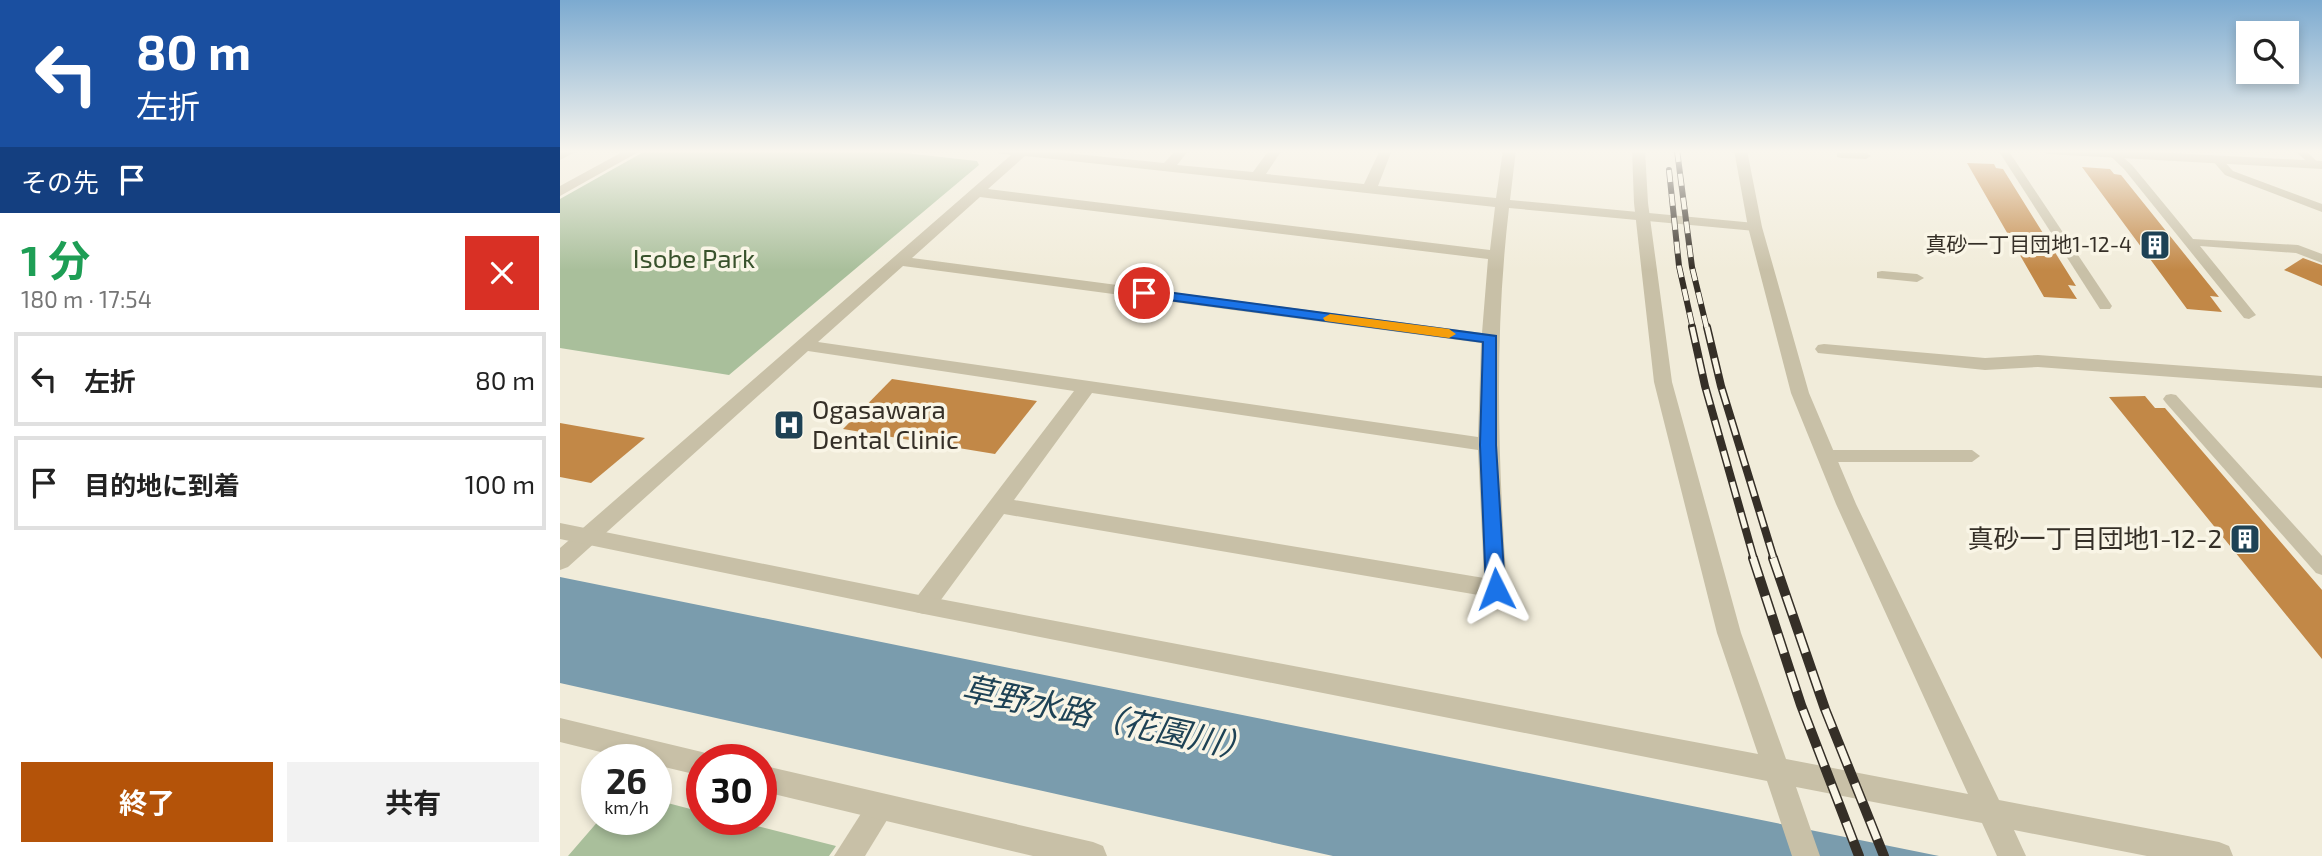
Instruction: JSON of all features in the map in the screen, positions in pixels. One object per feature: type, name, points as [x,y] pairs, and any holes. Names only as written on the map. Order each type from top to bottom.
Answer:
[{"type":"street","points":[[560,561],[978,190]]},
{"type":"street","points":[[1369,190],[1755,228]]},
{"type":"street","points":[[998,505],[1496,589],[1488,445],[1490,339],[1504,190]]},
{"type":"street","points":[[1641,190],[1663,382],[1730,633],[1774,770],[1806,856]]},
{"type":"street","points":[[1748,190],[1755,228],[1800,393],[1863,541],[1988,811],[2012,856]]},
{"type":"street","points":[[976,192],[1496,255]]},
{"type":"street","points":[[898,261],[1490,339]]},
{"type":"street","points":[[802,345],[1488,445]]},
{"type":"street","points":[[1824,349],[1985,364],[2038,361],[2322,382]]},
{"type":"street","points":[[924,605],[1087,387]]},
{"type":"street","points":[[560,531],[924,605],[2219,856]]},
{"type":"street","points":[[560,730],[686,760]]},
{"type":"street","points":[[777,782],[1093,856]]},
{"type":"street","points":[[848,856],[881,807]]},
{"type":"lane","points":[[2029,190],[2105,306]]},
{"type":"lane","points":[[2144,190],[2249,315]]},
{"type":"lane","points":[[2275,190],[2322,208]]},
{"type":"lane","points":[[2189,242],[2298,249],[2322,259]]},
{"type":"lane","points":[[1882,275],[1917,278]]},
{"type":"lane","points":[[2171,399],[2322,568]]},
{"type":"lane","points":[[1826,456],[1972,456]]},
{"type":"green space","name":"Isobe Park","points":[[576,190],[949,190],[729,375],[560,348],[560,199]]},
{"type":"green space","points":[[672,804],[686,808],[686,835],[777,835],[777,831],[836,846],[829,856],[568,856],[586,835],[672,835]]},
{"type":"water","name":"草野水路（花園川）","points":[[560,577],[1939,856],[1333,856],[560,683]]},
{"type":"building","points":[[1982,190],[2016,190],[2076,286],[2068,285],[2077,299],[2044,297]]},
{"type":"building","name":"真砂一丁目団地1-12-4","points":[[2099,190],[2133,190],[2219,297],[2210,296],[2222,312],[2187,309]]},
{"type":"building","points":[[2303,258],[2322,265],[2322,286],[2284,270]]},
{"type":"building","points":[[892,379],[1037,401],[995,454],[843,429]]},
{"type":"building","name":"真砂一丁目団地1-12-2","points":[[2145,396],[2155,408],[2165,408],[2322,590],[2322,659],[2109,397]]},
{"type":"building","points":[[560,423],[645,438],[591,483],[560,477]]},
{"type":"railway","points":[[1671,190],[1679,266],[1693,329]]},
{"type":"railway","points":[[1682,190],[1692,267],[1707,329]]},
{"type":"railway","points":[[1692,327],[1705,386],[1754,559]]},
{"type":"railway","points":[[1707,327],[1721,386],[1774,559]]},
{"type":"railway","points":[[1753,558],[1801,705],[1859,856]]},
{"type":"railway","points":[[1773,558],[1825,709],[1884,856]]},
{"type":"slow traffic","points":[[1330,318],[1449,334]]},
{"type":"place","name":"真砂一丁目団地1-12-4","points":[[2155,245]]},
{"type":"place","name":"Ogasawara Dental Clinic","points":[[789,425]]},
{"type":"place","name":"真砂一丁目団地1-12-2","points":[[2245,539]]},
{"type":"route","points":[[1144,293],[1490,339],[1488,445],[1496,589]]}]
